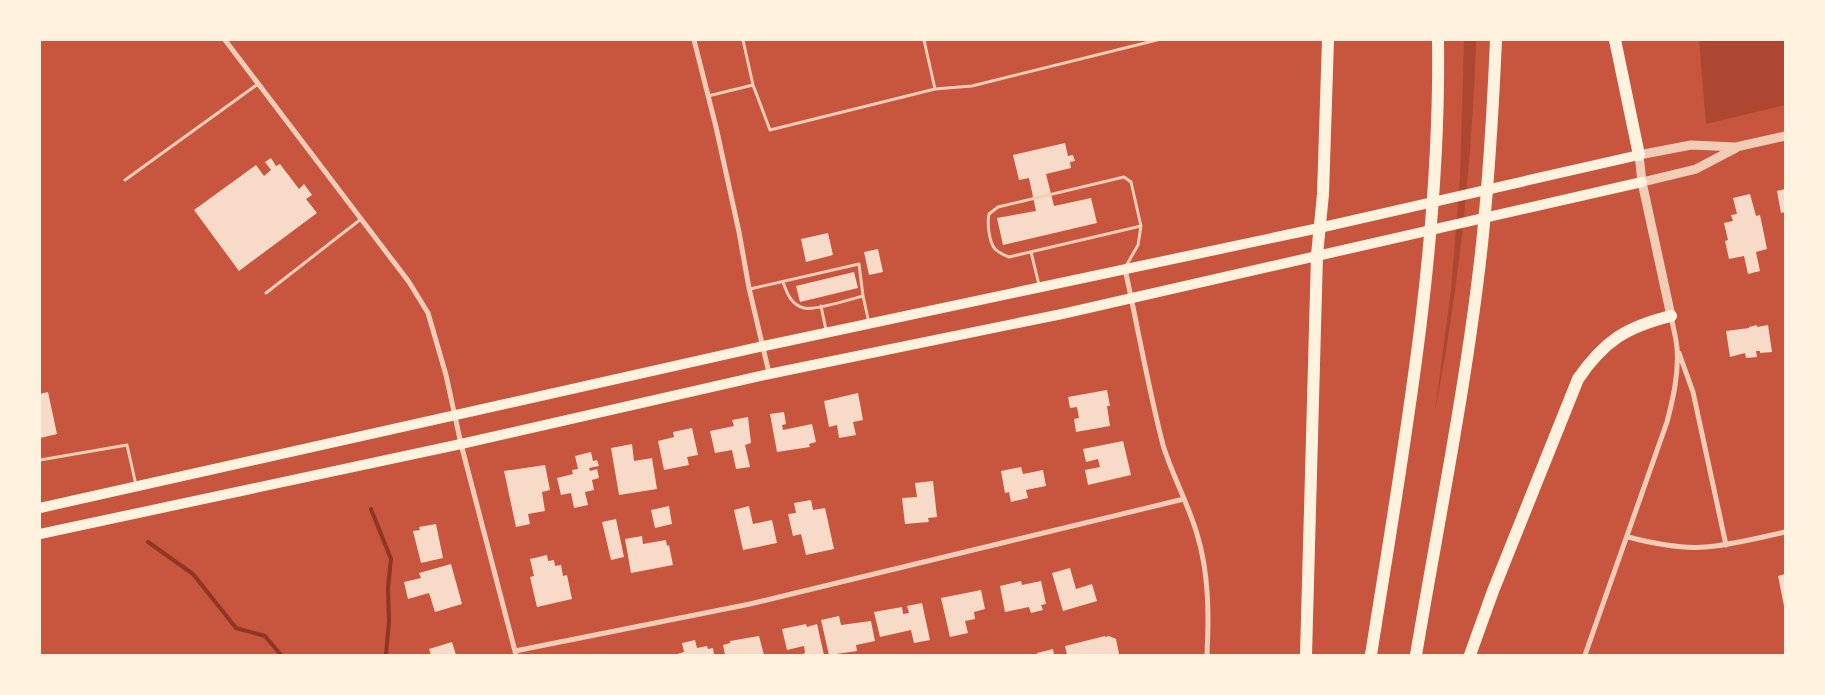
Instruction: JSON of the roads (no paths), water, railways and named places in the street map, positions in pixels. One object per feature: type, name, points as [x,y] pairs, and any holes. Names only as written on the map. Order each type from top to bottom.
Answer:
[{"type":"highway","points":[[1306,655],[1317,255],[1323,194],[1328,40]]},
{"type":"highway","points":[[1371,655],[1413,393],[1424,307],[1436,148],[1438,40]]},
{"type":"highway","points":[[1416,655],[1469,342],[1482,244],[1491,146],[1496,40]]},
{"type":"highway","points":[[1615,40],[1639,155]]},
{"type":"highway","points":[[1470,655],[1493,591],[1578,379],[1592,359],[1614,339],[1628,330],[1650,321],[1671,316]]},
{"type":"main road","points":[[40,508],[827,332],[1319,228],[1639,155]]},
{"type":"main road","points":[[40,534],[461,444],[769,374],[1062,314],[1642,182]]},
{"type":"street","points":[[224,40],[409,282],[428,313],[456,415],[461,444],[516,653],[750,604],[1184,499]]},
{"type":"street","points":[[694,40],[737,222],[749,289],[764,346],[769,374]]},
{"type":"street","points":[[1642,182],[1696,169],[1736,148],[1785,136]]},
{"type":"street","points":[[1726,545],[1693,392],[1677,348],[1642,182],[1639,155],[1690,146],[1736,148]]},
{"type":"street","points":[[1125,269],[1150,392],[1164,448],[1197,534],[1205,574],[1208,620],[1207,655]]},
{"type":"street","points":[[1585,655],[1667,422],[1677,374],[1677,348]]},
{"type":"street","points":[[1628,537],[1654,543],[1702,548],[1726,545],[1785,532]]},
{"type":"lane","points":[[743,40],[753,85],[770,130],[935,89],[972,86],[1157,40]]},
{"type":"lane","points":[[924,40],[935,89]]},
{"type":"lane","points":[[126,180],[258,84]]},
{"type":"lane","points":[[708,96],[753,85]]},
{"type":"lane","points":[[1125,269],[1138,245],[1141,226],[1131,182],[1124,177],[998,207],[989,214],[988,222],[993,248],[1000,254],[1009,257],[1141,226]]},
{"type":"lane","points":[[266,293],[360,219]]},
{"type":"lane","points":[[1031,252],[1039,288]]},
{"type":"lane","points":[[749,289],[859,264],[869,324]]},
{"type":"lane","points":[[783,282],[788,296],[805,309],[863,296]]},
{"type":"lane","points":[[821,306],[827,332]]},
{"type":"lane","points":[[40,460],[127,445],[136,485]]},
{"type":"waterway","points":[[371,509],[391,559],[386,655]]},
{"type":"waterway","points":[[148,542],[193,574],[236,628],[265,636],[281,655]]}]
